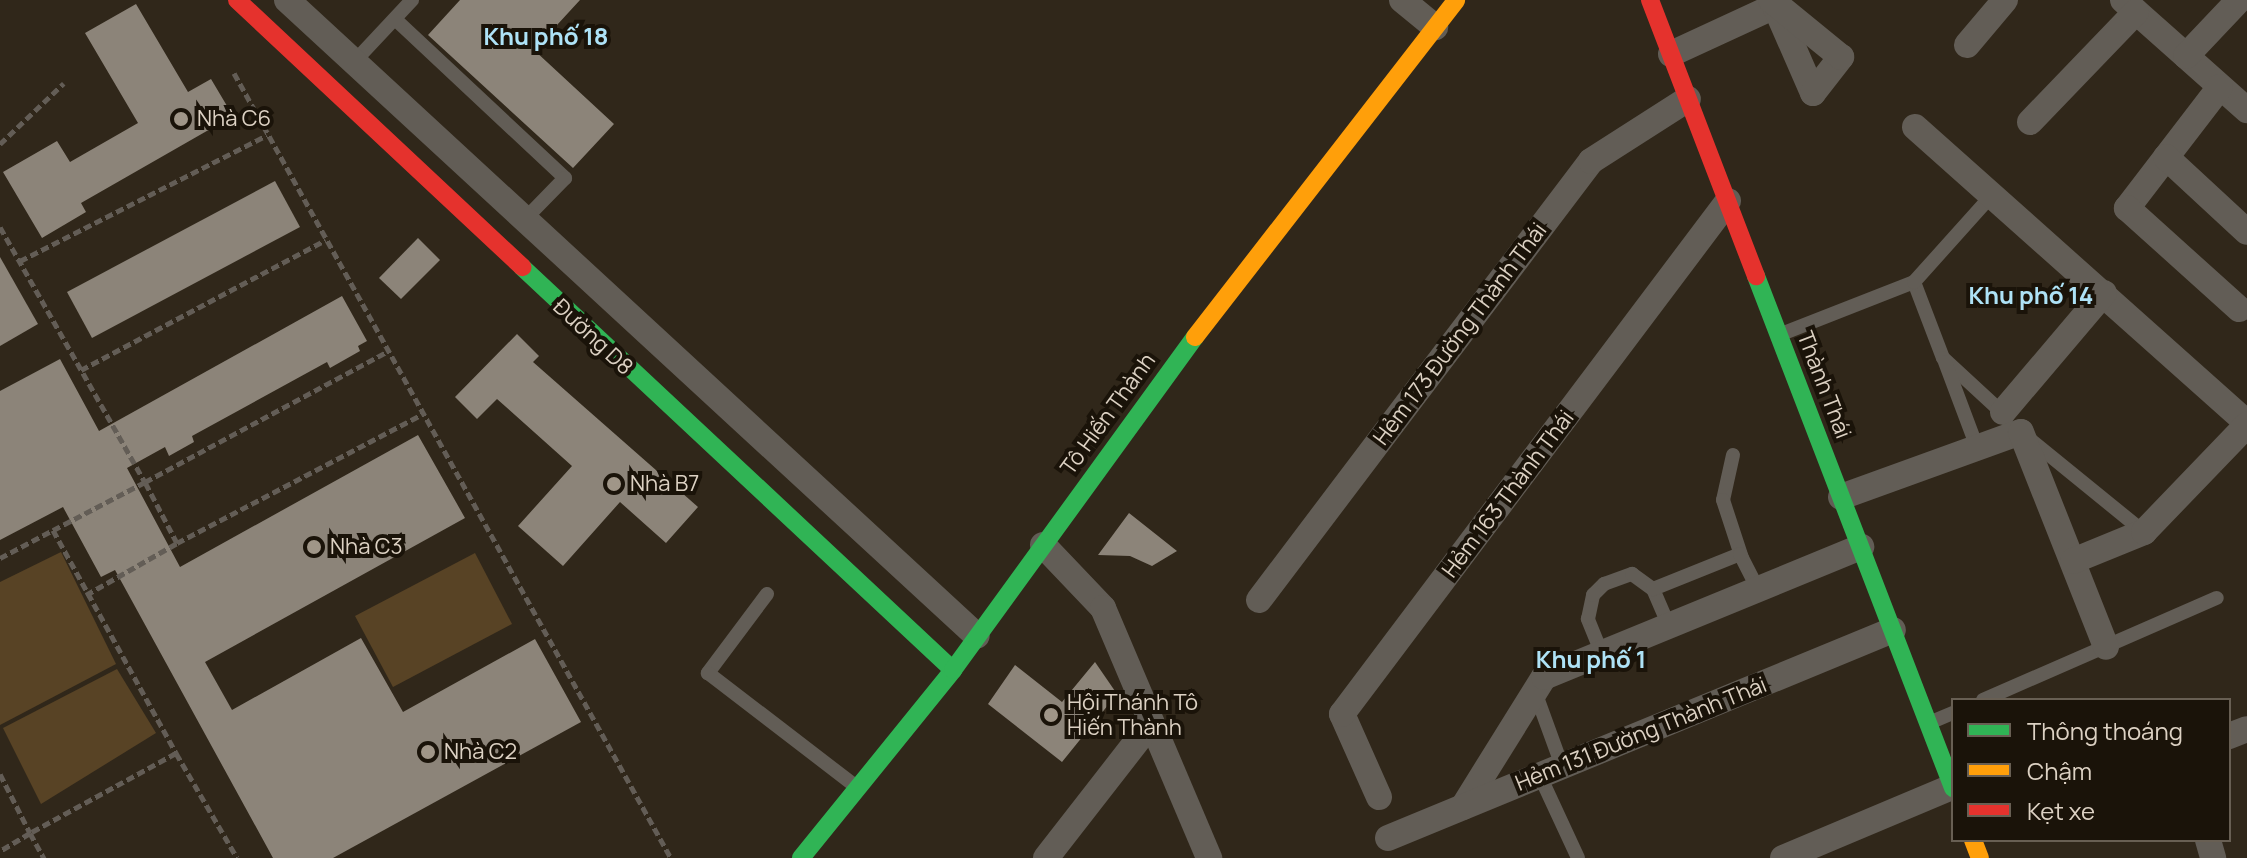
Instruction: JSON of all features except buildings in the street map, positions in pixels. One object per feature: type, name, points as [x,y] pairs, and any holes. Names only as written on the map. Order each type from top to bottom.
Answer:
[{"type":"main road","name":"Đường D8","points":[[237,0],[498,250],[953,670]]},
{"type":"main road","name":"Tô Hiến Thành","points":[[805,856],[953,670],[1133,417],[1456,0]]},
{"type":"main road","name":"Thành Thái","points":[[1650,0],[1951,783]]},
{"type":"street","name":"Đường D8","points":[[287,0],[977,636]]},
{"type":"street","points":[[1402,0],[1435,27]]},
{"type":"street","points":[[1967,45],[2005,0]]},
{"type":"street","points":[[2186,56],[2239,0]]},
{"type":"street","points":[[1671,54],[1773,3]]},
{"type":"street","points":[[2030,122],[2129,6],[2247,110]]},
{"type":"street","points":[[2220,87],[2127,208],[2239,309]]},
{"type":"street","name":"Hẻm 173 Đường Thành Thái","points":[[1259,600],[1591,161],[1688,99]]},
{"type":"street","points":[[1915,127],[2247,424],[2144,532],[2073,561]]},
{"type":"street","points":[[2166,157],[2247,232]]},
{"type":"street","name":"Hẻm 163 Thành Thái","points":[[1379,797],[1342,714],[1728,201]]},
{"type":"street","points":[[498,250],[525,219]]},
{"type":"street","points":[[2003,412],[2104,293]]},
{"type":"street","points":[[1841,497],[2021,432],[2106,647]]},
{"type":"street","points":[[1043,545],[1103,608],[1209,858]]},
{"type":"street","points":[[1463,807],[1534,688],[1544,677],[1861,547]]},
{"type":"street","name":"Hẻm 131 Đường Thành Thái","points":[[1388,838],[1893,630]]},
{"type":"street","points":[[1046,858],[1151,723]]},
{"type":"street","points":[[1783,858],[1951,789]]},
{"type":"lane","points":[[354,62],[412,0]]},
{"type":"lane","points":[[395,19],[565,178],[525,219]]},
{"type":"lane","points":[[1779,335],[1914,282],[1992,195]]},
{"type":"lane","points":[[1914,282],[1977,447]]},
{"type":"lane","points":[[1943,358],[2021,432],[2144,532]]},
{"type":"lane","points":[[1733,455],[1723,500],[1742,558],[1758,589]]},
{"type":"lane","points":[[1653,589],[1735,555],[1742,558]]},
{"type":"lane","points":[[1602,654],[1588,619],[1597,588],[1632,574],[1653,589],[1669,626]]},
{"type":"lane","points":[[767,594],[708,673],[858,788]]},
{"type":"lane","points":[[1988,698],[2217,598]]},
{"type":"lane","points":[[1534,688],[1573,857]]},
{"type":"lane","points":[[1929,723],[1951,714]]},
{"type":"path","points":[[234,73],[386,352],[671,858]]},
{"type":"path","points":[[0,144],[64,83]]},
{"type":"path","points":[[20,261],[267,135]]},
{"type":"path","points":[[0,227],[177,543]]},
{"type":"path","points":[[81,370],[326,240]]},
{"type":"path","points":[[0,558],[386,352]]},
{"type":"path","points":[[86,595],[177,543],[423,414]]},
{"type":"path","points":[[53,530],[86,595],[237,858]]},
{"type":"path","points":[[0,851],[176,753]]},
{"type":"path","points":[[0,774],[44,858]]},
{"type":"shaded area","points":[[61,552],[116,664],[0,725],[0,582]]},
{"type":"shaded area","points":[[475,553],[512,624],[393,687],[355,616]]},
{"type":"shaded area","points":[[117,669],[156,733],[41,804],[3,728]]},
{"type":"traffic: fast","points":[[522,267],[953,670]]},
{"type":"traffic: fast","points":[[1756,276],[1951,783]]},
{"type":"traffic: fast","points":[[801,858],[953,670],[1195,337]]},
{"type":"traffic: slow","points":[[1195,337],[1456,0]]},
{"type":"traffic: slow","points":[[1974,842],[1980,858]]},
{"type":"traffic: jam","points":[[237,0],[522,267]]},
{"type":"traffic: jam","points":[[1650,0],[1756,276]]},
{"type":"place","name":"Nhà C6","points":[[181,119]]},
{"type":"place","name":"Nhà B7","points":[[614,484]]},
{"type":"place","name":"Nhà C3","points":[[314,547]]},
{"type":"place","name":"Hội Thánh Tô Hiến Thành","points":[[1051,715]]},
{"type":"place","name":"Nhà C2","points":[[428,752]]},
{"type":"district","name":"Khu phố 18","points":[[546,36]]},
{"type":"district","name":"Khu phố 14","points":[[2031,295]]},
{"type":"district","name":"Khu phố 1","points":[[1591,659]]}]
